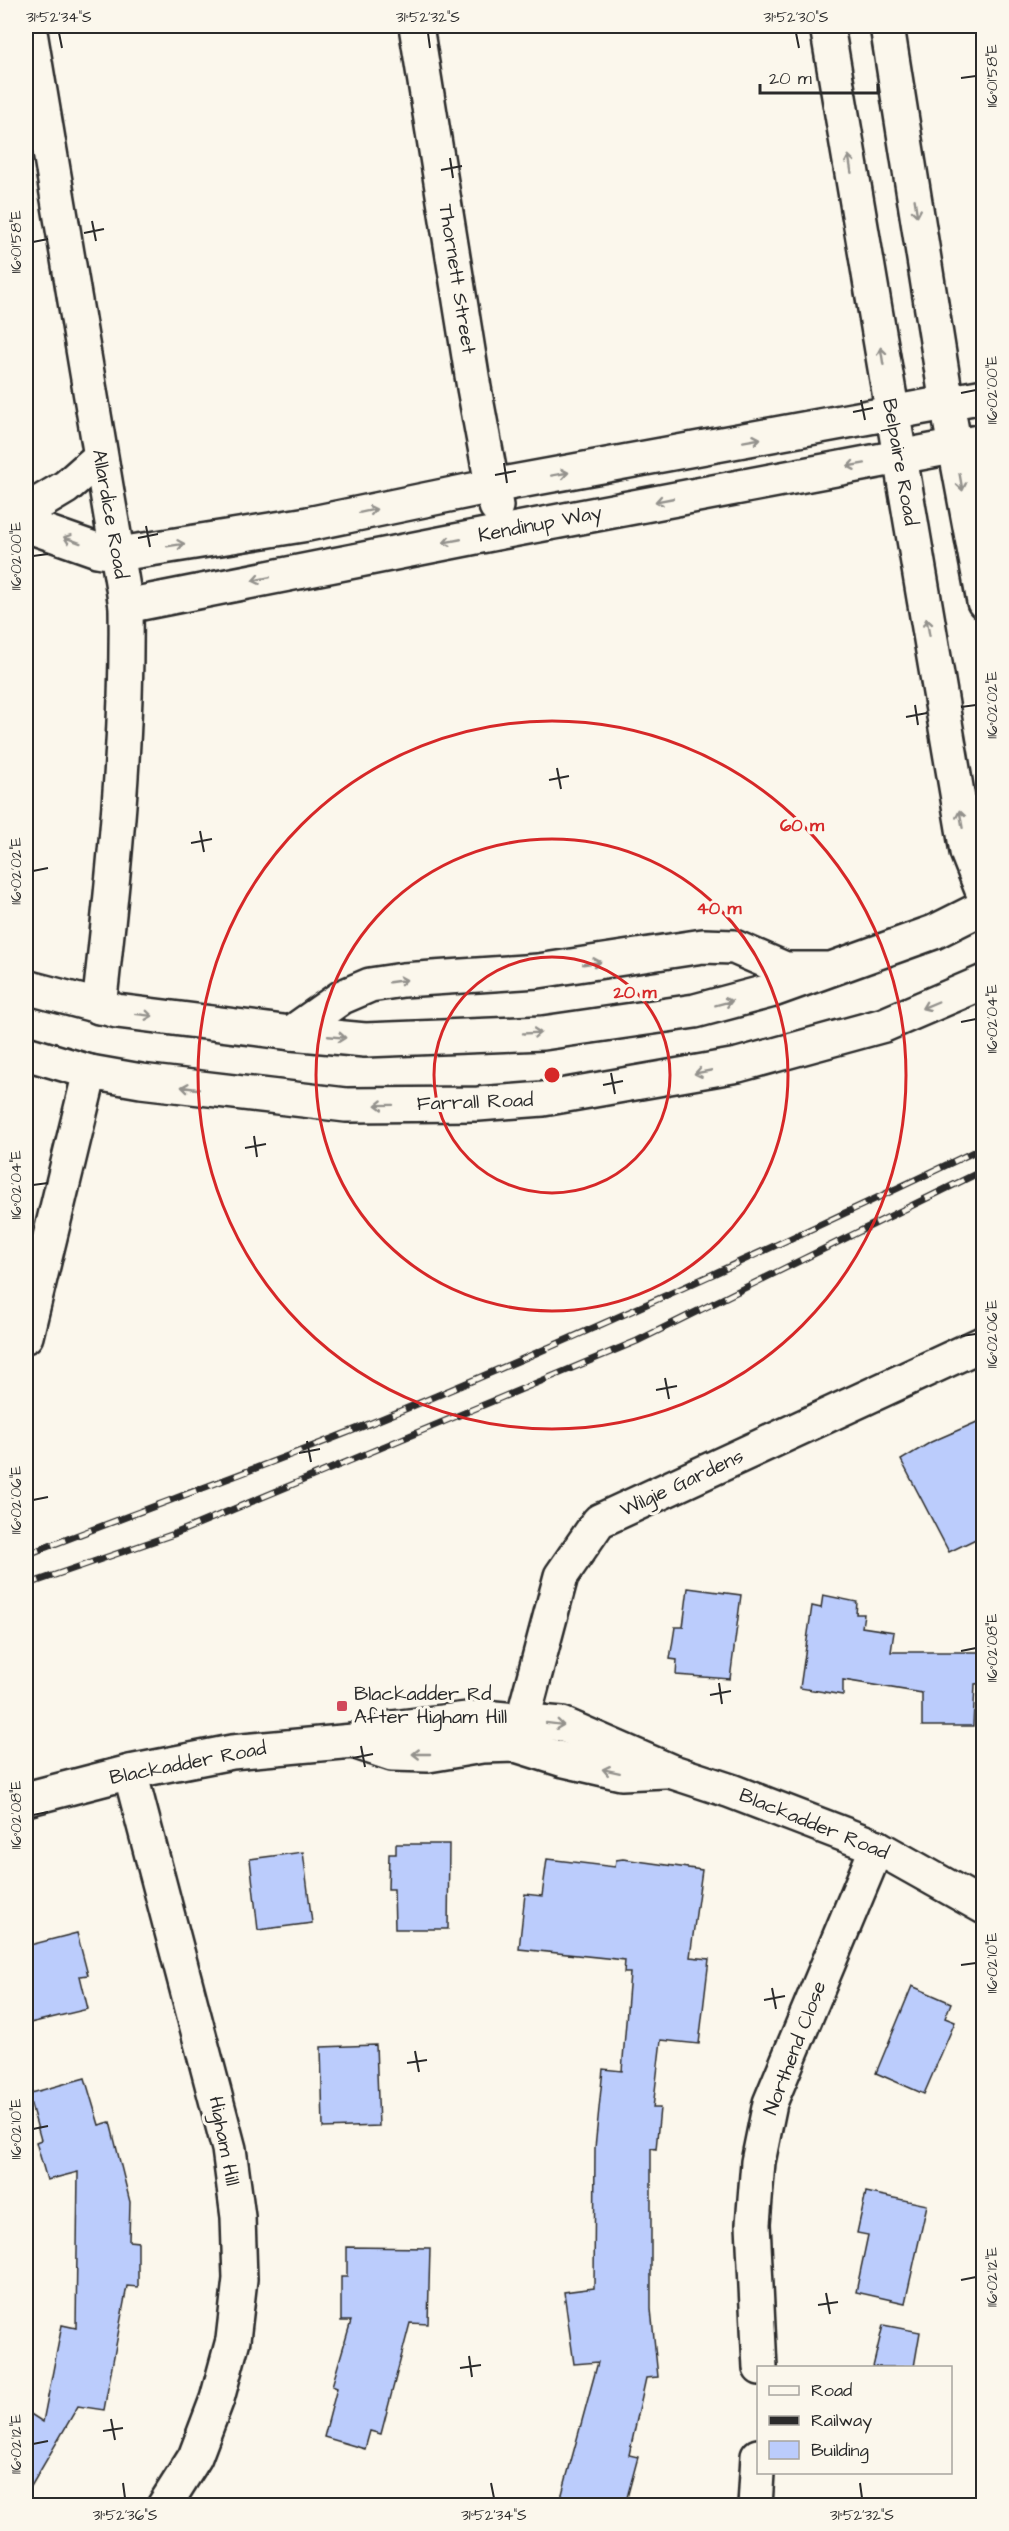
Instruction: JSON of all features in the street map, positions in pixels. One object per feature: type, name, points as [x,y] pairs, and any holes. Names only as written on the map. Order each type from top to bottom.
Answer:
[{"type":"street","name":"Allardice Road","points":[[29,26],[126,606],[126,688],[112,896],[99,1007]]},
{"type":"street","name":"Thornett Street","points":[[416,26],[501,531]]},
{"type":"street","name":"Belpaire Road","points":[[826,26],[967,852],[984,895]]},
{"type":"street","points":[[887,26],[947,404],[969,444],[984,602]]},
{"type":"street","points":[[26,525],[97,550],[119,554],[308,524],[492,486],[984,396]]},
{"type":"street","name":"Kendinup Way","points":[[126,606],[501,531],[969,444]]},
{"type":"street","points":[[700,449],[707,492]]},
{"type":"street","points":[[26,511],[66,487],[100,457]]},
{"type":"street","points":[[308,524],[315,568]]},
{"type":"street","points":[[26,987],[117,1011],[365,1040],[543,1032],[695,1011],[770,991],[934,932],[984,907]]},
{"type":"street","points":[[291,1033],[342,997],[370,986],[403,980],[538,970],[703,946],[734,947],[785,969],[831,969]]},
{"type":"street","name":"Farrall Road","points":[[26,1053],[90,1072],[205,1090],[346,1105],[478,1104],[543,1099],[738,1065],[884,1025],[984,982]]},
{"type":"street","points":[[26,1336],[90,1072]]},
{"type":"street","name":"Wilgie Gardens","points":[[519,1733],[561,1576],[599,1521],[984,1343]]},
{"type":"street","name":"Blackadder Road","points":[[26,1798],[130,1772],[232,1752],[353,1741],[392,1754],[428,1755],[482,1746],[519,1733],[564,1760],[621,1773],[670,1771],[731,1791],[877,1847],[984,1907]]},
{"type":"street","name":"Higham Hill","points":[[130,1772],[229,2149],[238,2217],[240,2279],[233,2340],[217,2399],[195,2457],[164,2505]]},
{"type":"street","name":"Northend Close","points":[[760,2366],[753,2224],[758,2162],[770,2103],[877,1847]]},
{"type":"street","points":[[761,2474],[765,2504]]},
{"type":"building","points":[[984,1419],[984,1535],[949,1552],[901,1460],[931,1442]]},
{"type":"building","points":[[688,1588],[741,1595],[730,1679],[676,1675],[677,1660],[670,1659],[675,1627],[683,1627]]},
{"type":"building","points":[[823,1595],[857,1602],[856,1614],[864,1614],[862,1627],[894,1632],[891,1652],[984,1652],[984,1683],[975,1684],[973,1726],[922,1726],[922,1693],[843,1680],[843,1695],[800,1688],[812,1606],[821,1608]]},
{"type":"building","points":[[396,1844],[449,1844],[448,1929],[395,1929],[394,1889],[388,1889],[389,1854],[396,1854]]},
{"type":"building","points":[[303,1852],[312,1923],[258,1930],[250,1859]]},
{"type":"building","points":[[547,1859],[615,1867],[616,1860],[623,1859],[702,1870],[690,1957],[709,1959],[699,2044],[661,2040],[653,2108],[660,2108],[656,2149],[651,2148],[651,2309],[658,2377],[646,2378],[629,2455],[638,2457],[625,2505],[559,2505],[598,2362],[574,2364],[564,2292],[594,2288],[595,2148],[603,2069],[622,2071],[630,1973],[624,1973],[625,1960],[519,1949],[525,1894],[542,1896]]},
{"type":"building","points":[[77,1933],[88,1975],[80,1976],[88,2009],[30,2023],[26,2005],[26,1946]]},
{"type":"building","points":[[912,1986],[951,2003],[945,2018],[955,2022],[924,2094],[876,2073]]},
{"type":"building","points":[[376,2045],[379,2126],[323,2128],[321,2047]]},
{"type":"building","points":[[85,2078],[99,2125],[110,2122],[130,2202],[129,2241],[138,2242],[138,2287],[127,2286],[104,2410],[78,2406],[26,2495],[26,2411],[43,2422],[62,2325],[76,2328],[78,2172],[47,2180],[36,2142],[41,2140],[28,2094]]},
{"type":"building","points":[[866,2192],[927,2205],[905,2303],[856,2292],[868,2235],[857,2233]]},
{"type":"building","points":[[347,2247],[430,2248],[428,2324],[410,2323],[381,2434],[370,2431],[365,2449],[324,2437],[337,2388],[332,2386],[351,2321],[341,2321],[341,2277],[347,2277]]},
{"type":"building","points":[[883,2325],[920,2332],[914,2366],[873,2366]]},
{"type":"railway","points":[[26,1555],[283,1458],[436,1396],[712,1275],[984,1147]]},
{"type":"railway","points":[[26,1585],[174,1534],[637,1341],[984,1170]]},
{"type":"place","name":"Blackadder Rd After Higham Hill","points":[[342,1706]]}]
